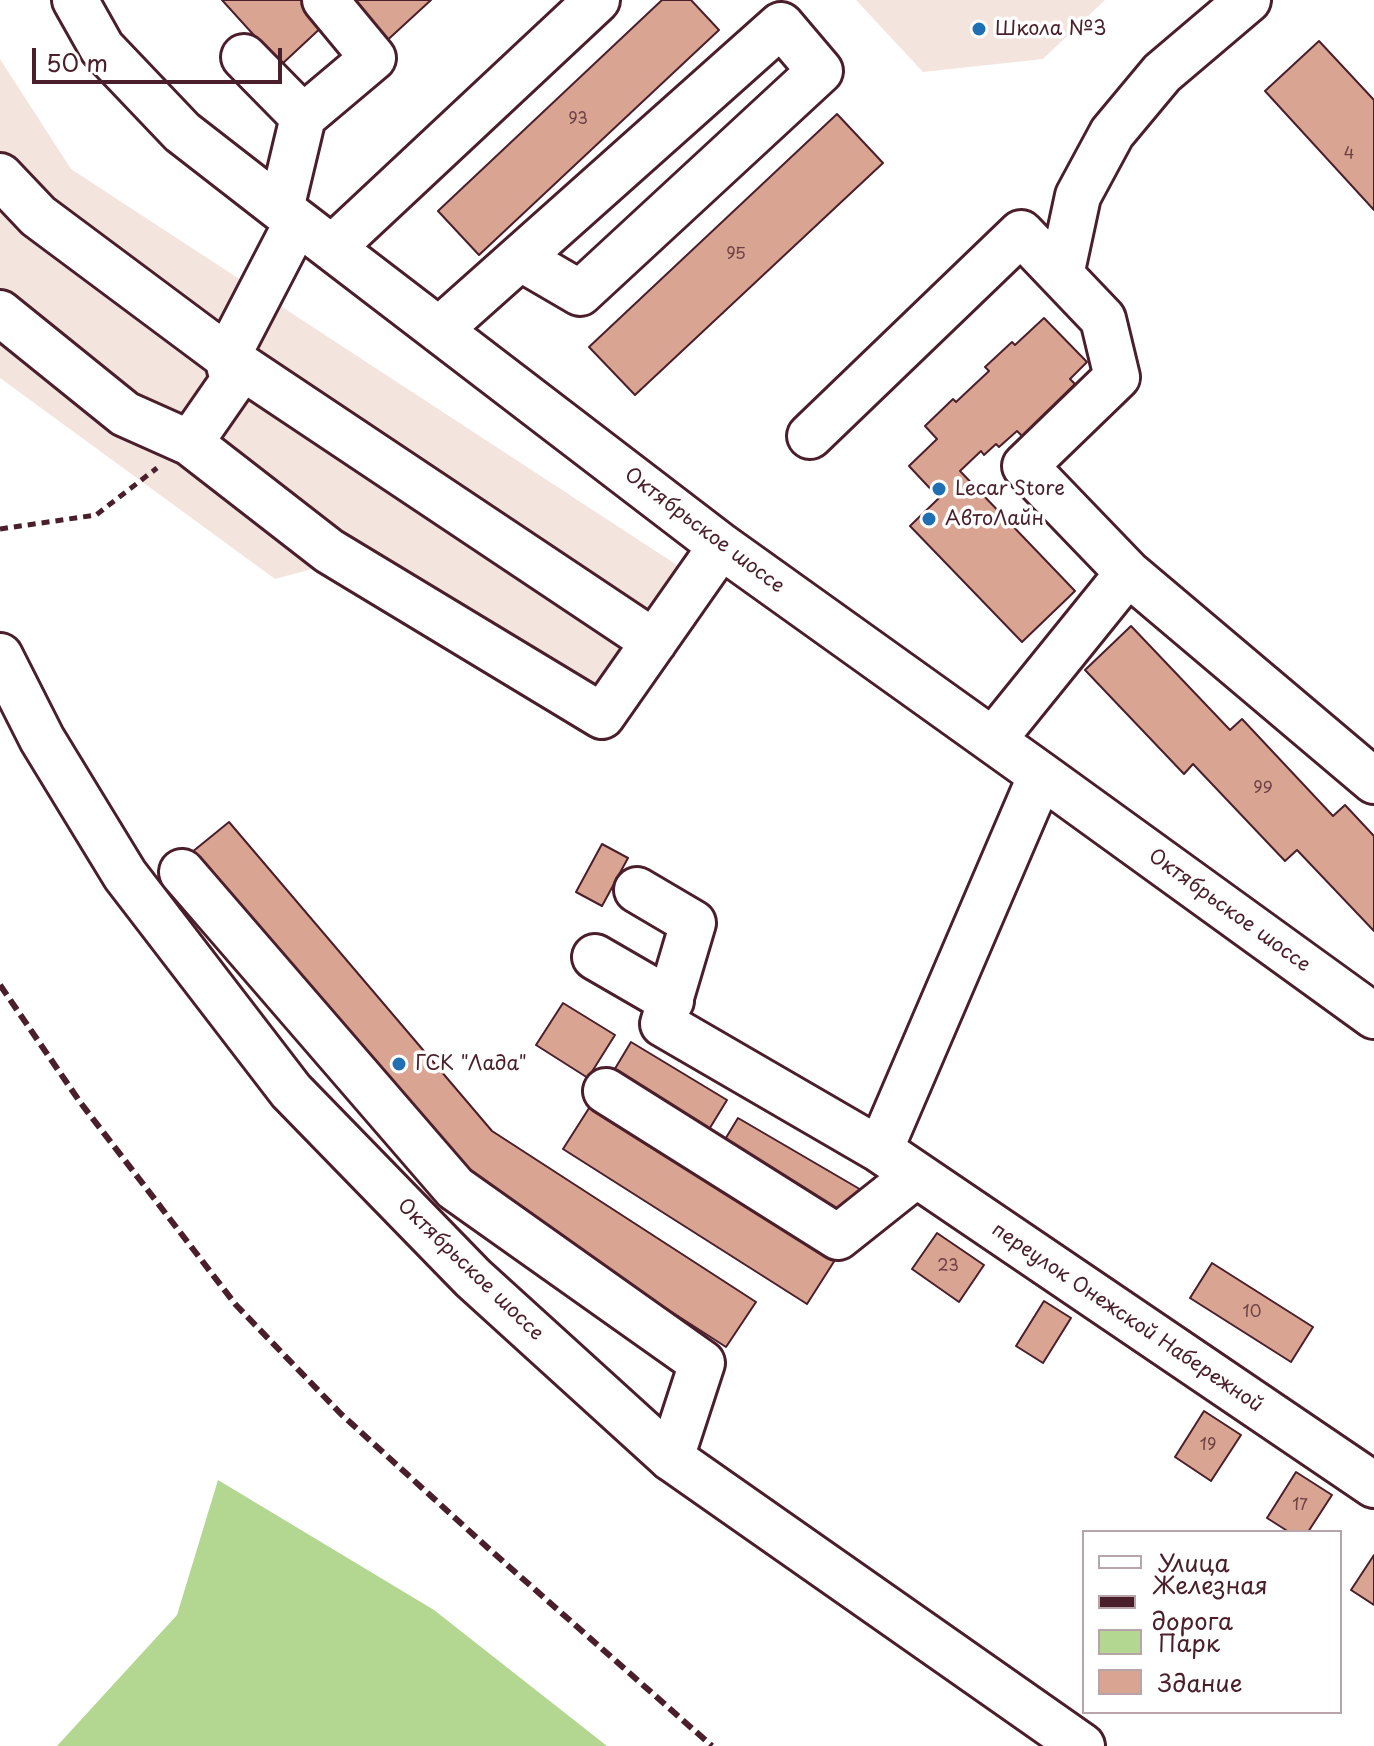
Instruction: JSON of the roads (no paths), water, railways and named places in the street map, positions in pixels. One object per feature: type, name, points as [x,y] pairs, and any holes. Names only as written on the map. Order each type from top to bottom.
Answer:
[{"type":"street","name":"Октябрьское шоссе","points":[[75,0],[102,48],[182,132],[721,546],[1374,1016]]},
{"type":"street","points":[[190,443],[233,381],[227,357],[289,215],[303,117],[373,58],[325,0]]},
{"type":"street","points":[[332,248],[597,0]]},
{"type":"street","points":[[1061,275],[1078,196],[1112,133],[1162,73],[1248,0]]},
{"type":"street","points":[[439,330],[781,25],[820,71],[580,293],[520,258]]},
{"type":"street","points":[[244,57],[303,117]]},
{"type":"street","points":[[0,176],[38,216],[227,357],[654,642]]},
{"type":"street","points":[[810,436],[1021,233],[1103,319],[1117,377],[1025,466],[1128,573],[1374,781]]},
{"type":"street","points":[[0,313],[125,414],[190,443],[329,551],[602,716],[721,546]]},
{"type":"street","points":[[993,740],[1128,573]]},
{"type":"street","name":"Октябрьское шоссе","points":[[0,656],[42,739],[125,875],[291,1091],[473,1278],[671,1458],[1082,1746]]},
{"type":"street","points":[[880,1150],[1041,775]]},
{"type":"street","points":[[182,872],[455,1188],[702,1363],[671,1458]]},
{"type":"street","points":[[595,957],[671,1001],[693,923],[637,890]]},
{"type":"street","name":"переулок Онежской Набережной","points":[[671,1001],[663,1024],[880,1150],[1374,1485]]},
{"type":"street","points":[[606,1091],[838,1237],[916,1175]]},
{"type":"railway","points":[[0,985],[80,1102],[236,1305],[341,1414],[712,1746]]},
{"type":"place","name":"Школа №3","points":[[979,29]]},
{"type":"place","name":"Lecar Store","points":[[939,489]]},
{"type":"place","name":"АвтоЛайн","points":[[929,519]]},
{"type":"place","name":"ГСК \"Лада\"","points":[[399,1064]]}]
